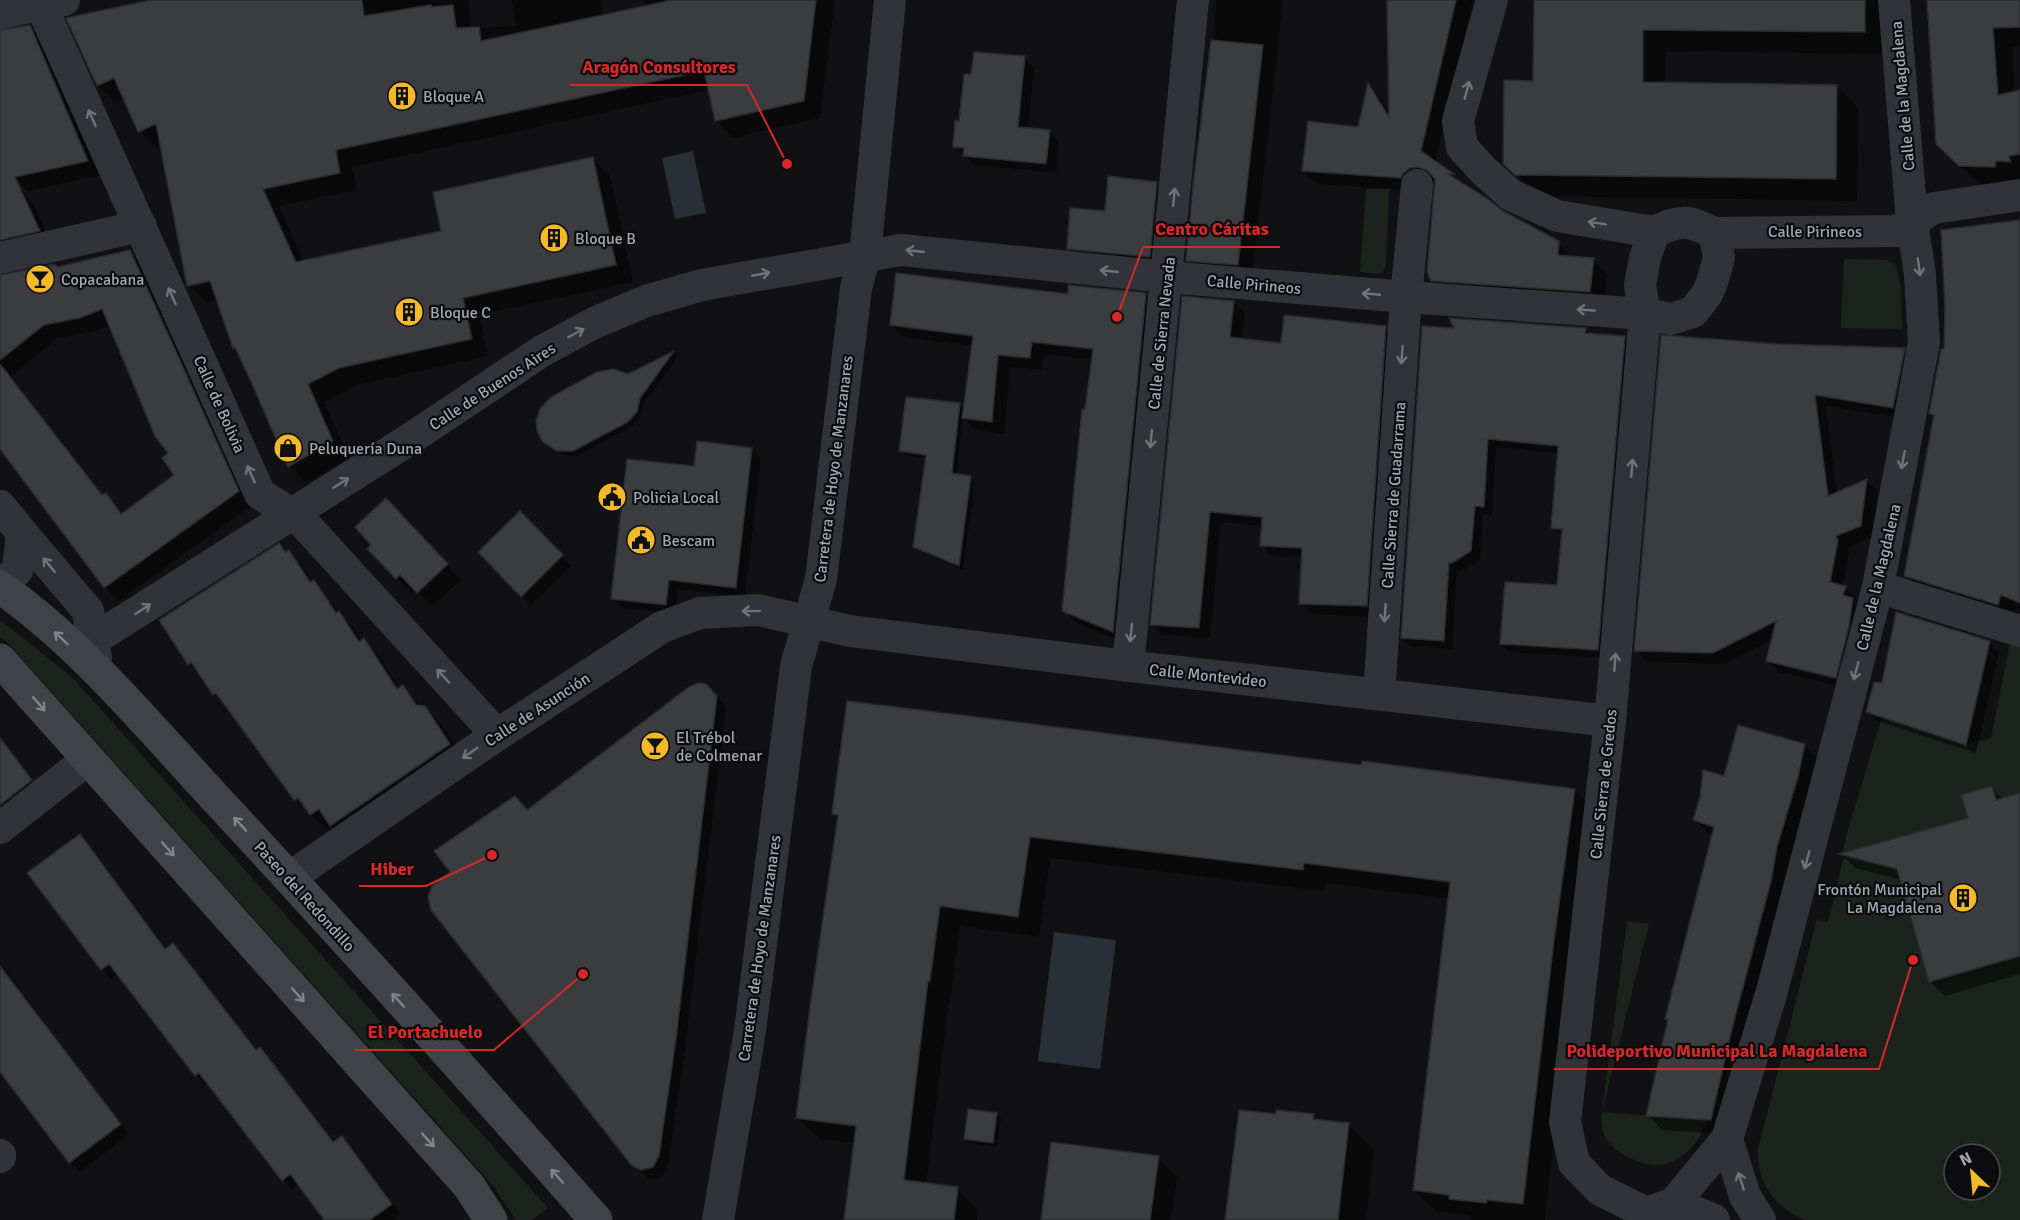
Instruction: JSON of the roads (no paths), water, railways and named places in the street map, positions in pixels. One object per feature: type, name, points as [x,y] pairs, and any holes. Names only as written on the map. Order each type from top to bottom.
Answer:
[{"type":"main road","name":"Paseo del Redondillo","points":[[1,587],[95,656],[289,878],[596,1220]]},
{"type":"main road","points":[[0,660],[469,1186],[492,1220]]},
{"type":"street","name":"Carretera de Hoyo de Manzanares","points":[[718,1220],[750,1031],[796,666],[821,579],[856,288],[865,255],[890,0]]},
{"type":"street","name":"Calle de Sierra Nevada","points":[[1128,666],[1193,0]]},
{"type":"street","points":[[1492,0],[1458,121],[1462,147],[1511,195],[1557,216],[1654,232],[1671,224],[1693,222],[1714,233],[1719,258],[1707,294],[1693,312],[1671,320],[1645,314],[1640,285],[1645,258],[1654,232]]},
{"type":"street","name":"Calle de la Magdalena","points":[[1655,1212],[1727,1139],[1772,991],[1878,587],[1924,342],[1920,275],[1912,221],[1894,0]]},
{"type":"street","points":[[0,13],[53,2]]},
{"type":"street","name":"Calle de Bolivia","points":[[53,2],[141,226],[260,494],[300,519],[497,735]]},
{"type":"street","name":"Calle Sierra de Guadarrama","points":[[1379,694],[1406,297],[1417,185]]},
{"type":"street","name":"Calle Pirineos","points":[[1714,233],[1897,231],[1934,208],[2020,195]]},
{"type":"street","points":[[0,258],[141,226]]},
{"type":"street","name":"Calle Pirineos","points":[[865,255],[901,250],[1406,297],[1645,314]]},
{"type":"street","name":"Calle de Buenos Aires","points":[[95,656],[291,514],[407,441],[508,372],[594,323],[646,301],[702,285],[865,255]]},
{"type":"street","name":"Calle Sierra de Gredos","points":[[1645,314],[1610,720],[1565,1122],[1574,1163],[1600,1190],[1655,1212]]},
{"type":"street","points":[[0,506],[88,611],[95,656]]},
{"type":"street","points":[[1,587],[18,569],[22,533]]},
{"type":"street","points":[[1878,587],[2020,631]]},
{"type":"street","name":"Calle de Asunción","points":[[289,878],[497,735],[662,627],[700,614],[758,610],[808,621]]},
{"type":"street","name":"Calle Montevideo","points":[[808,621],[850,631],[1128,666],[1610,720]]},
{"type":"street","points":[[0,828],[88,759]]},
{"type":"street","points":[[1727,1139],[1745,1196],[1760,1220]]},
{"type":"street","points":[[1655,1212],[1714,1220]]},
{"type":"place","name":"Bloque A","points":[[402,96]]},
{"type":"place","name":"Aragón Consultores","points":[[787,164]]},
{"type":"place","name":"Bloque B","points":[[554,238]]},
{"type":"place","name":"Copacabana","points":[[40,279]]},
{"type":"place","name":"Bloque C","points":[[409,312]]},
{"type":"place","name":"Centro Cáritas","points":[[1117,317]]},
{"type":"place","name":"Peluquería Duna","points":[[288,448]]},
{"type":"place","name":"Policia Local","points":[[612,497]]},
{"type":"place","name":"Bescam","points":[[641,540]]},
{"type":"place","name":"El Trébol de Colmenar","points":[[655,746]]},
{"type":"place","name":"Hiber","points":[[492,855]]},
{"type":"place","name":"Frontón Municipal La Magdalena","points":[[1963,898]]},
{"type":"place","name":"Polideportivo Municipal La Magdalena","points":[[1913,960]]},
{"type":"place","name":"El Portachuelo","points":[[583,974]]}]
